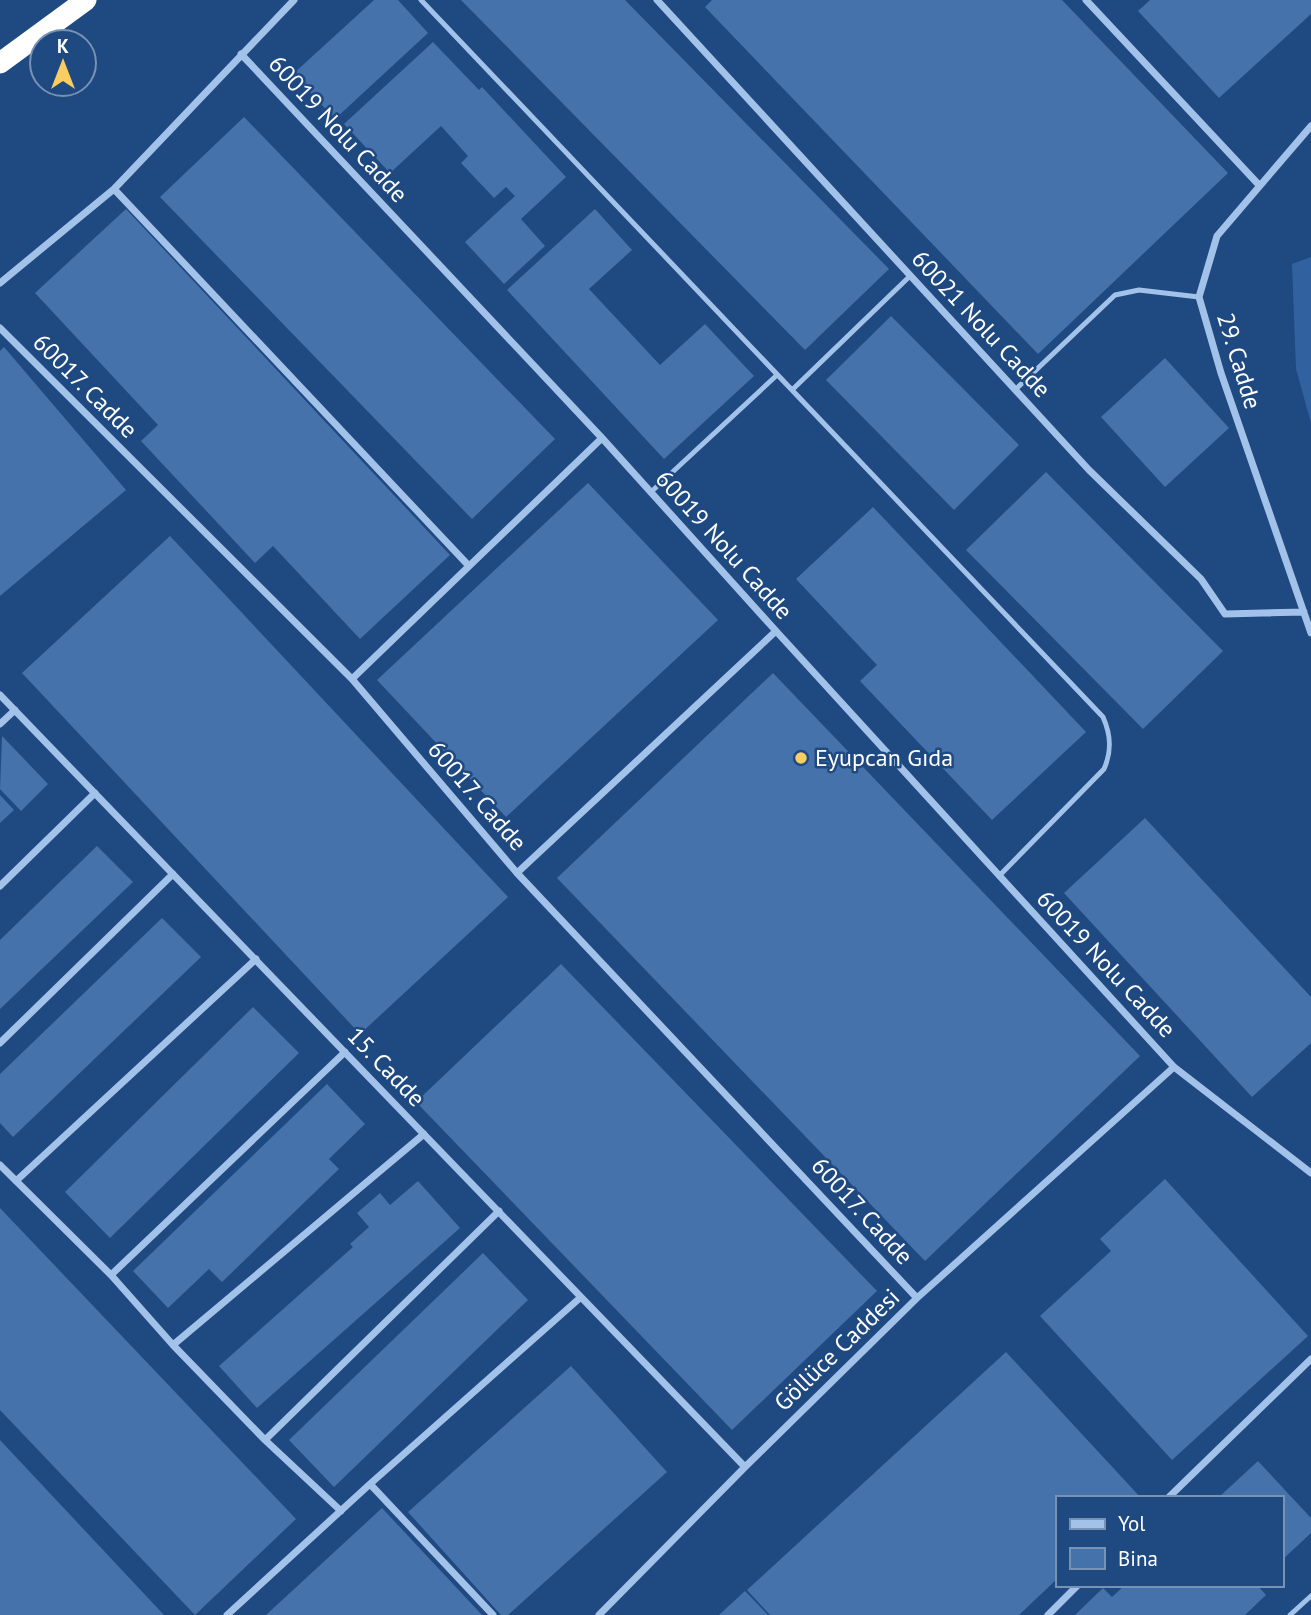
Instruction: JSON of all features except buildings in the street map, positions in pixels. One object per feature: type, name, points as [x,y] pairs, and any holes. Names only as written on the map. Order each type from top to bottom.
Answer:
[{"type":"highway","points":[[0,63],[86,0]]},
{"type":"street","points":[[0,283],[114,189],[294,0]]},
{"type":"street","name":"60021 Nolu Cadde","points":[[657,0],[1089,470],[1200,579],[1226,614],[1304,612]]},
{"type":"street","points":[[1086,0],[1259,185]]},
{"type":"street","name":"60019 Nolu Cadde","points":[[241,54],[602,438],[1174,1067],[1311,1173]]},
{"type":"street","name":"29. Cadde","points":[[1311,125],[1217,236],[1199,297],[1221,373],[1311,633]]},
{"type":"street","points":[[114,189],[469,566]]},
{"type":"street","name":"60017. Cadde","points":[[0,328],[352,680],[517,873],[917,1298]]},
{"type":"street","points":[[352,680],[602,438]]},
{"type":"street","points":[[517,873],[776,631]]},
{"type":"street","name":"15. Cadde","points":[[0,695],[745,1467]]},
{"type":"street","points":[[0,724],[15,710]]},
{"type":"street","points":[[0,886],[94,793]]},
{"type":"street","points":[[0,1043],[173,874]]},
{"type":"street","points":[[16,1181],[256,960]]},
{"type":"street","points":[[111,1275],[345,1052]]},
{"type":"street","name":"Göllüce Caddesi","points":[[599,1615],[917,1298],[1174,1067]]},
{"type":"street","points":[[173,1345],[424,1134]]},
{"type":"street","points":[[0,1165],[111,1275],[173,1345],[264,1440],[341,1511]]},
{"type":"street","points":[[264,1440],[499,1211]]},
{"type":"street","points":[[227,1615],[581,1297]]},
{"type":"street","points":[[1170,1496],[1311,1359]]},
{"type":"street","points":[[370,1484],[493,1615]]},
{"type":"street","points":[[1048,1615],[1076,1587]]},
{"type":"lane","points":[[421,0],[1102,717],[1107,726],[1110,748],[1104,769],[999,876]]},
{"type":"lane","points":[[792,390],[910,276]]},
{"type":"lane","points":[[1015,390],[1115,295],[1139,290],[1199,297]]},
{"type":"lane","points":[[651,492],[777,374]]},
{"type":"lane","points":[[1290,1615],[1311,1596]]},
{"type":"shaded area","points":[[1311,257],[1311,423],[1296,369],[1292,264]]},
{"type":"place","name":"Eyupcan Gıda","points":[[801,758]]}]
